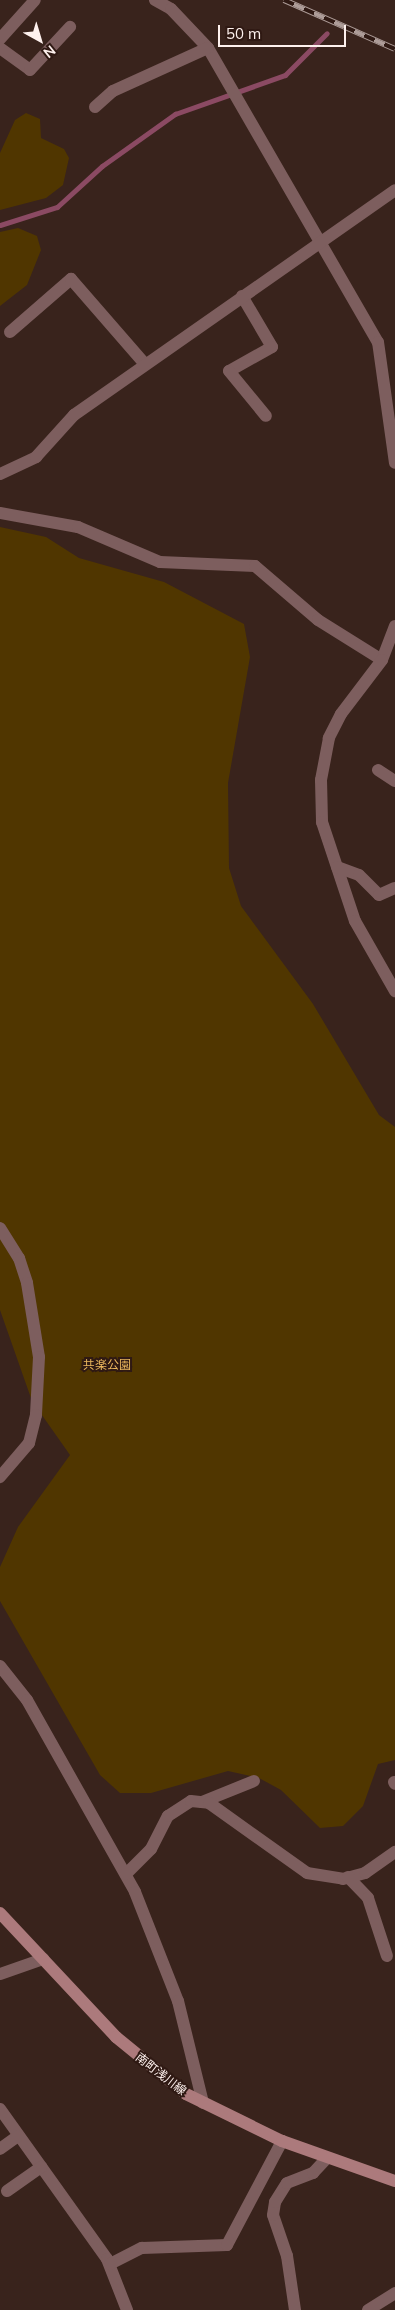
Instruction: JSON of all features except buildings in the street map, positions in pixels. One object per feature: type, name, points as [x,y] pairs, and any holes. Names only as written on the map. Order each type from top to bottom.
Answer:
[{"type":"street","points":[[0,39],[35,0]]},
{"type":"street","points":[[155,0],[171,9],[208,48],[378,342],[395,463]]},
{"type":"street","points":[[0,48],[30,70],[70,27]]},
{"type":"street","points":[[95,107],[113,91],[208,48]]},
{"type":"street","points":[[0,474],[36,457],[59,428],[144,363],[395,190]]},
{"type":"street","points":[[10,332],[71,280],[144,363]]},
{"type":"street","points":[[242,296],[272,347],[229,371],[266,416]]},
{"type":"street","points":[[0,513],[78,527],[160,562],[255,566],[313,616],[388,655]]},
{"type":"street","points":[[395,626],[388,655],[341,714],[323,759],[322,822],[359,929],[395,991]]},
{"type":"street","points":[[378,770],[395,781]]},
{"type":"street","points":[[337,867],[359,875],[379,895],[395,888]]},
{"type":"street","points":[[0,1228],[19,1258],[30,1296],[39,1357],[35,1426],[23,1455],[0,1477]]},
{"type":"street","points":[[0,1666],[27,1700],[126,1874],[175,1992],[204,2103]]},
{"type":"street","points":[[126,1874],[151,1849],[168,1816],[183,1804],[202,1802],[254,1781]]},
{"type":"street","points":[[202,1802],[307,1873],[348,1877],[365,1873],[395,1852]]},
{"type":"street","points":[[348,1877],[368,1898],[386,1956]]},
{"type":"street","name":"南町浅川線","points":[[0,1913],[158,2076],[204,2103],[282,2141],[395,2181]]},
{"type":"street","points":[[0,1974],[43,1959]]},
{"type":"street","points":[[0,2109],[110,2264],[126,2310]]},
{"type":"street","points":[[0,2149],[18,2136]]},
{"type":"street","points":[[110,2264],[142,2248],[227,2245],[282,2141]]},
{"type":"street","points":[[295,2310],[287,2256],[273,2215],[275,2202],[287,2183],[313,2173],[327,2158]]},
{"type":"street","points":[[6,2191],[41,2167]]},
{"type":"street","points":[[368,2310],[395,2293]]},
{"type":"green space","points":[[26,113],[40,119],[41,138],[64,149],[69,158],[63,185],[46,198],[0,210],[0,153],[15,120]]},
{"type":"green space","points":[[18,228],[37,236],[41,250],[27,285],[0,306],[0,232]]},
{"type":"green space","name":"共楽公園","points":[[0,527],[46,537],[79,558],[164,582],[244,624],[250,657],[228,783],[229,868],[241,906],[313,1004],[379,1115],[395,1127],[395,1760],[378,1764],[363,1806],[343,1826],[320,1828],[281,1790],[259,1778],[228,1771],[151,1793],[120,1793],[100,1775],[0,1601],[0,1567],[18,1527],[70,1455],[32,1401],[0,1310]]},
{"type":"waterway","points":[[0,225],[57,207],[102,166],[175,114],[285,75],[327,33]]},
{"type":"railway","points":[[284,0],[395,49]]}]
